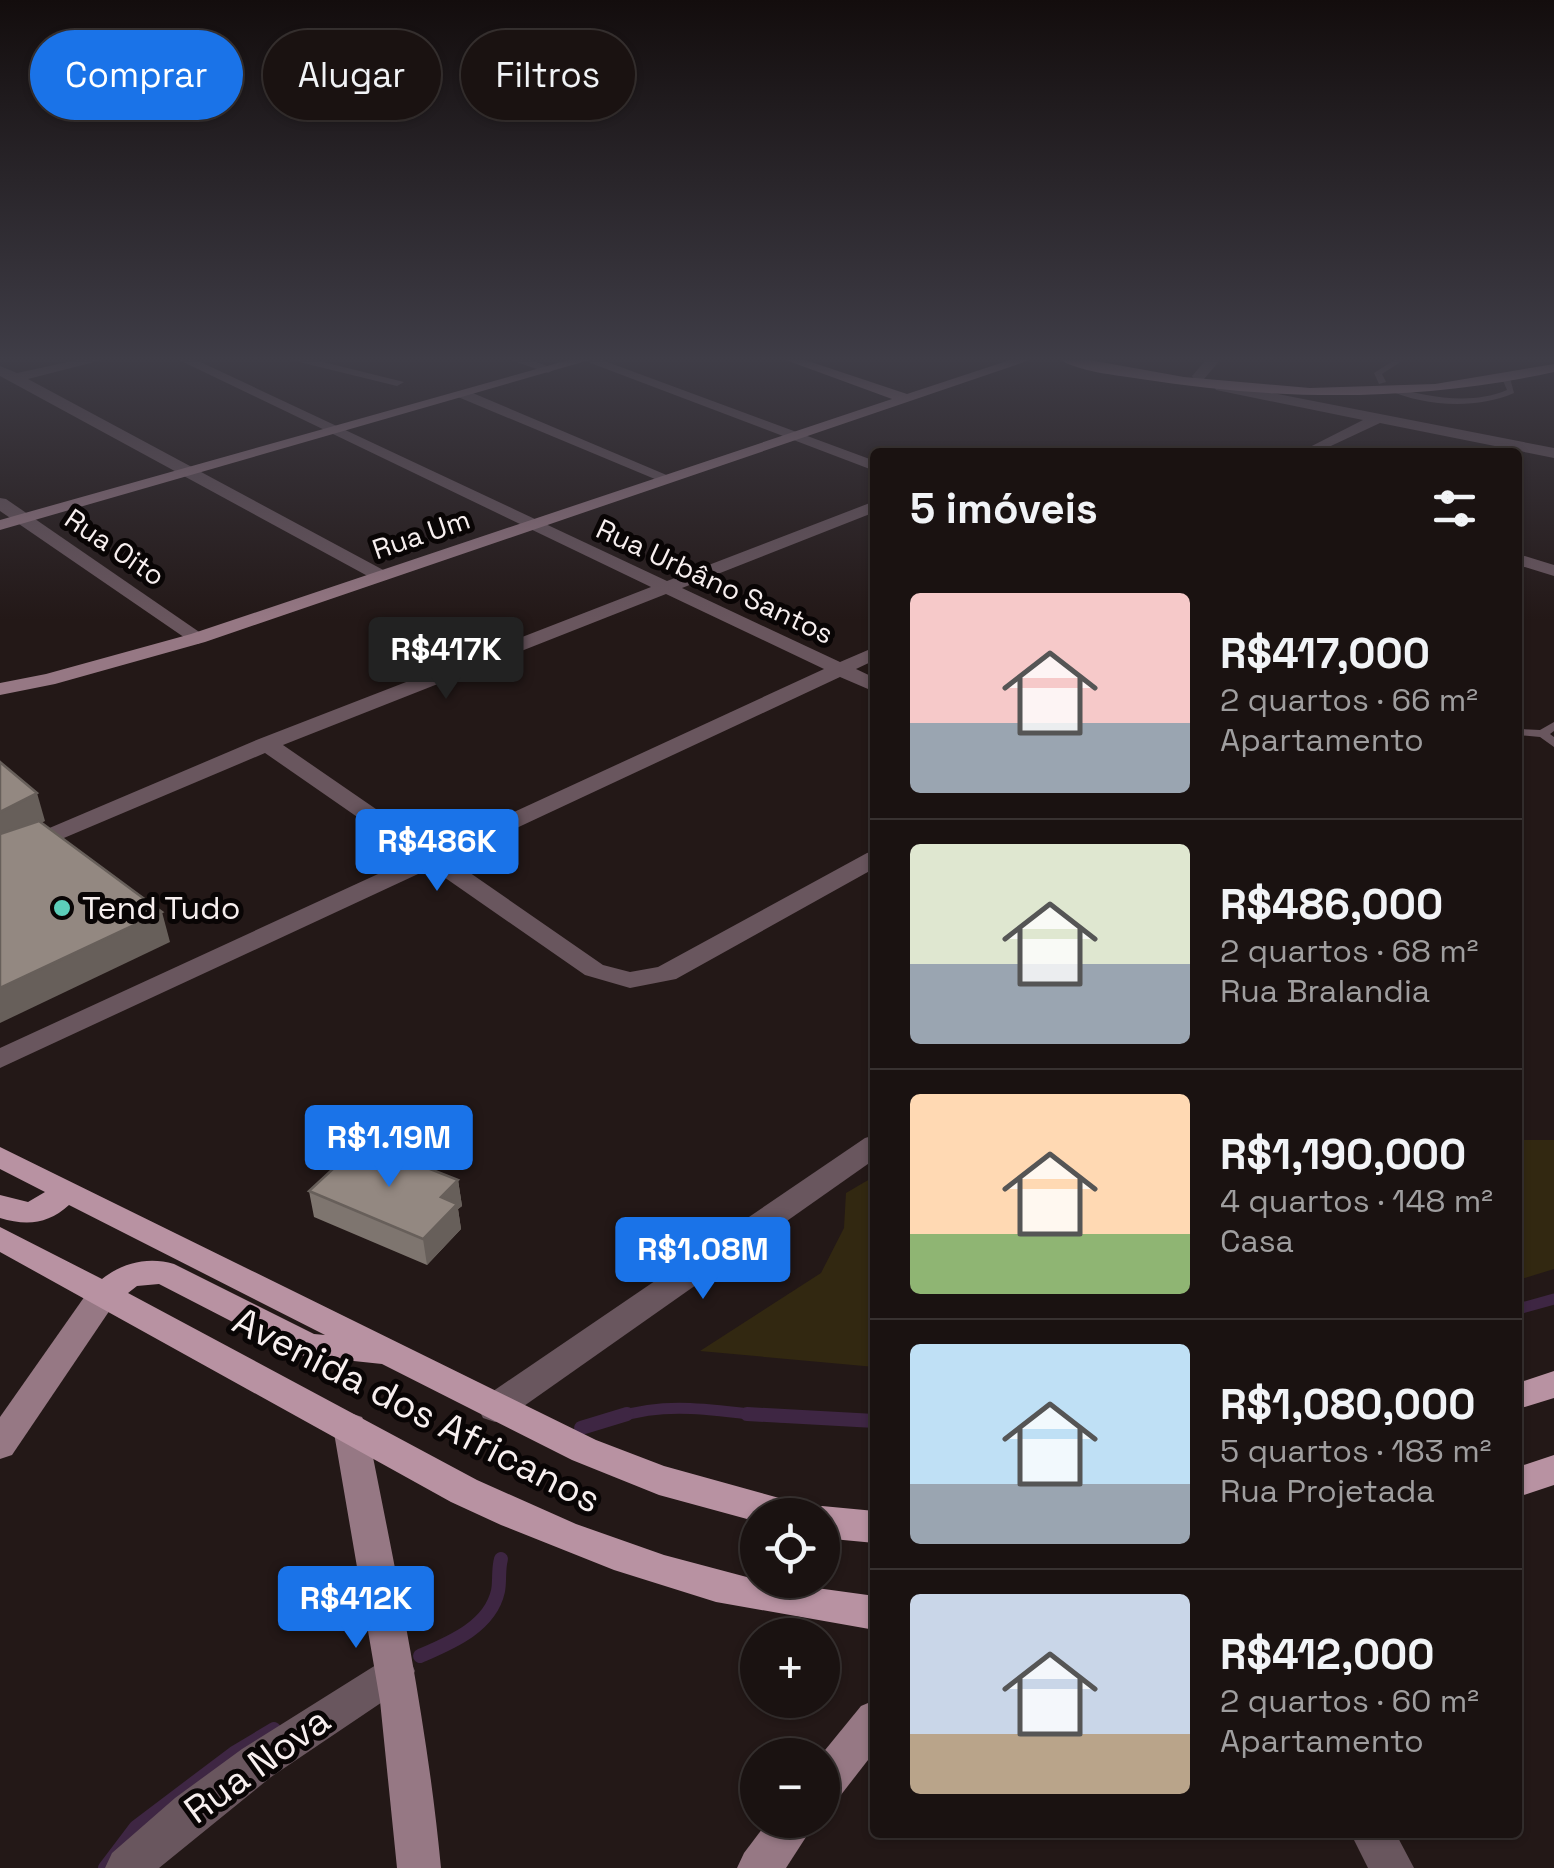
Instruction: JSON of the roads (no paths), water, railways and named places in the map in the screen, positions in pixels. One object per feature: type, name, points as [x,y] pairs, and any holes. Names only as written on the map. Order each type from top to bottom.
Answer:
[{"type":"main road","points":[[0,525],[279,446]]},
{"type":"main road","name":"Rua Um","points":[[0,688],[66,675],[198,638],[766,446]]},
{"type":"main road","name":"Avenida dos Africanos","points":[[0,1156],[584,1450],[659,1480],[740,1502]]},
{"type":"main road","points":[[0,1206],[15,1214],[36,1214],[53,1204],[65,1190]]},
{"type":"main road","name":"Avenida dos Africanos","points":[[0,1238],[464,1491],[539,1527],[642,1566],[728,1591],[870,1613]]},
{"type":"main road","points":[[0,1444],[103,1295],[129,1275],[163,1272],[309,1346],[391,1355]]},
{"type":"main road","points":[[1522,1395],[1554,1384]]},
{"type":"main road","points":[[350,1426],[395,1671],[415,1803],[419,1868]]},
{"type":"main road","points":[[1522,1481],[1554,1470]]},
{"type":"main road","points":[[840,1524],[870,1527]]},
{"type":"main road","points":[[840,1763],[870,1724]]},
{"type":"main road","points":[[759,1868],[782,1838]]},
{"type":"street","points":[[139,446],[381,576]]},
{"type":"street","name":"Rua Urbâno Santos","points":[[368,446],[870,684]]},
{"type":"street","points":[[588,446],[668,480]]},
{"type":"street","points":[[823,446],[870,464]]},
{"type":"street","points":[[1522,446],[1554,453]]},
{"type":"street","name":"Rua Oito","points":[[0,503],[198,638]]},
{"type":"street","points":[[0,858],[267,744],[870,508]]},
{"type":"street","points":[[1522,560],[1554,571]]},
{"type":"street","points":[[0,1059],[870,655]]},
{"type":"street","points":[[267,744],[594,970],[632,982],[667,973],[870,861]]},
{"type":"street","points":[[495,1408],[870,1148]]},
{"type":"street","name":"Rua Nova","points":[[126,1868],[166,1831],[271,1750],[395,1671]]},
{"type":"street","points":[[1374,1838],[1392,1868]]},
{"type":"lane","points":[[1522,732],[1550,734]]},
{"type":"waterway","points":[[1522,1308],[1554,1299]]},
{"type":"waterway","points":[[619,1417],[681,1408],[763,1415]]},
{"type":"waterway","points":[[581,1428],[627,1414]]},
{"type":"waterway","points":[[747,1414],[763,1415]]},
{"type":"waterway","points":[[763,1415],[870,1421]]},
{"type":"waterway","points":[[763,1415],[785,1417]]},
{"type":"waterway","points":[[420,1656],[467,1632],[487,1615],[498,1591],[501,1559]]},
{"type":"waterway","points":[[105,1868],[136,1827],[234,1753],[274,1729]]},
{"type":"place","name":"Tend Tudo","points":[[62,908]]}]
